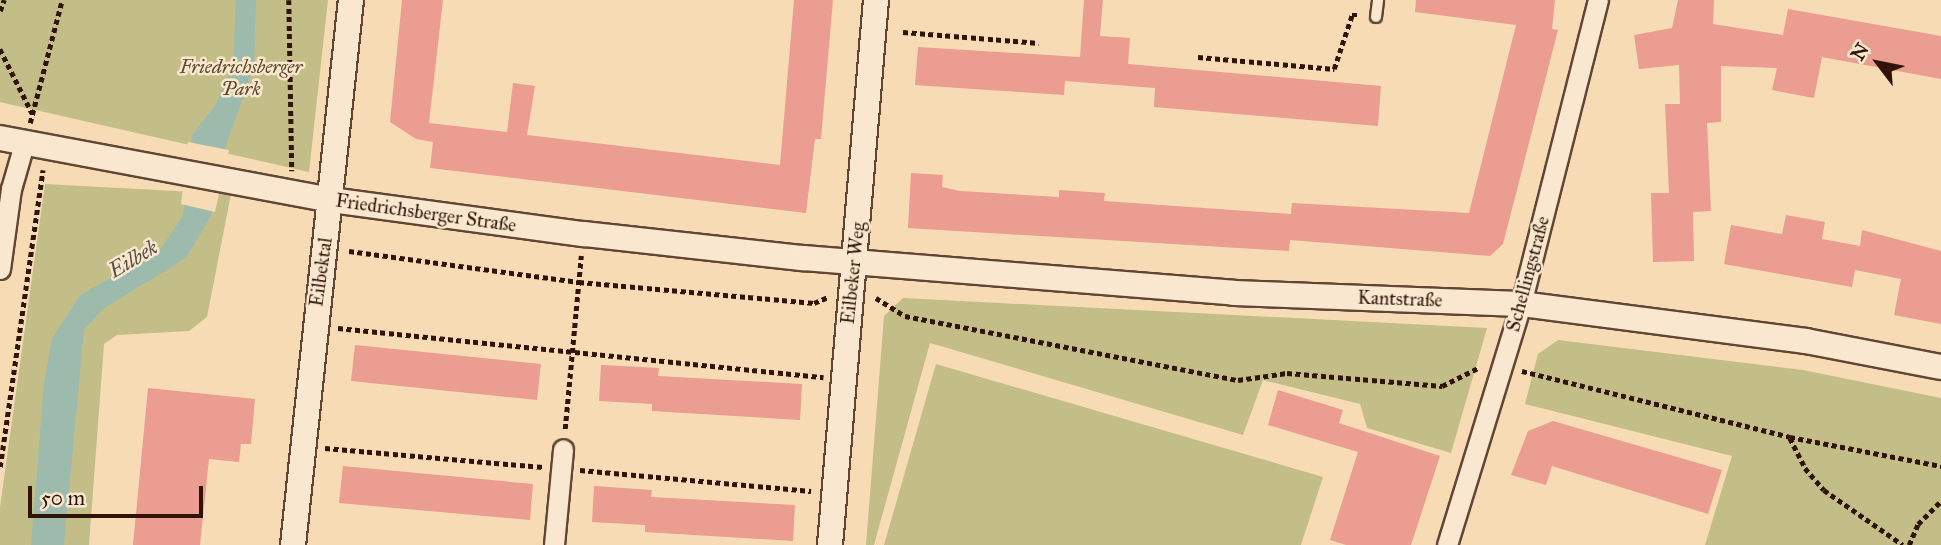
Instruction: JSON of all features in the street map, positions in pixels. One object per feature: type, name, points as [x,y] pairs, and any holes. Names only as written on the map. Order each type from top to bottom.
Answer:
[{"type":"street","name":"Eilbektal","points":[[293,545],[314,325],[331,200],[351,0]]},
{"type":"street","name":"Eilbeker Weg","points":[[830,545],[876,0]]},
{"type":"street","name":"Schellingstraße","points":[[1447,545],[1521,304],[1598,0]]},
{"type":"street","name":"Friedrichsberger Straße","points":[[0,138],[174,173],[331,200],[584,234],[855,262]]},
{"type":"street","points":[[0,269],[11,189],[35,146]]},
{"type":"street","name":"Kantstraße","points":[[855,262],[1234,293],[1521,304],[1806,341],[1941,367]]},
{"type":"street","points":[[554,545],[563,449]]},
{"type":"lane","points":[[1376,17],[1378,0]]},
{"type":"path","points":[[0,11],[4,0]]},
{"type":"path","points":[[0,467],[35,146],[32,113],[62,0]]},
{"type":"path","points":[[289,0],[293,193]]},
{"type":"path","points":[[1198,57],[1334,69],[1352,15],[1376,17]]},
{"type":"path","points":[[904,32],[1039,43]]},
{"type":"path","points":[[0,49],[32,113]]},
{"type":"path","points":[[352,240],[349,252],[579,282],[814,303],[836,295]]},
{"type":"path","points":[[563,449],[579,282]]},
{"type":"path","points":[[876,298],[905,316],[1238,380],[1287,373],[1442,386],[1485,364],[1790,437],[1941,466]]},
{"type":"path","points":[[314,325],[572,348],[842,379]]},
{"type":"path","points":[[1790,437],[1805,468],[1824,490],[1906,545],[1918,524],[1941,501]]},
{"type":"green space","name":"Friedrichsberger Park","points":[[0,0],[328,0],[309,172],[0,102]]},
{"type":"green space","points":[[45,184],[231,194],[207,317],[189,331],[117,335],[104,344],[89,545],[0,545],[0,507]]},
{"type":"green space","points":[[903,298],[1487,328],[1451,453],[1367,428],[1360,404],[1263,380],[1243,435],[930,343],[874,545],[866,545],[884,316]]},
{"type":"green space","points":[[1558,340],[1803,370],[1941,398],[1941,545],[1705,545],[1732,456],[1525,404],[1538,354]]},
{"type":"green space","points":[[936,364],[1323,477],[1301,545],[884,545]]},
{"type":"shaded area","points":[[236,0],[256,0],[254,68],[227,142],[211,216],[186,258],[103,309],[84,330],[64,545],[31,545],[44,383],[52,339],[80,295],[159,251],[183,216],[192,135],[214,107],[233,66]]},
{"type":"pier","points":[[188,142],[229,150],[215,212],[181,204]]},
{"type":"building","points":[[402,0],[443,0],[429,123],[507,132],[513,83],[535,86],[527,135],[780,165],[794,0],[833,0],[821,139],[815,139],[806,213],[430,168],[433,142],[416,139],[390,122]]},
{"type":"building","points":[[1084,0],[1103,0],[1100,36],[1130,38],[1128,64],[1381,86],[1378,126],[1154,107],[1155,88],[1065,81],[1064,95],[915,85],[918,47],[1080,57]]},
{"type":"building","points":[[1416,0],[1555,0],[1552,29],[1558,30],[1503,244],[1490,256],[1290,240],[1289,251],[908,228],[911,173],[943,175],[942,187],[960,191],[1059,197],[1059,190],[1105,193],[1104,201],[1291,214],[1292,203],[1469,213],[1516,25],[1415,12]]},
{"type":"building","points":[[1678,0],[1714,0],[1713,24],[1783,35],[1788,9],[1941,36],[1941,79],[1822,57],[1814,98],[1772,90],[1777,68],[1721,66],[1721,122],[1707,123],[1711,211],[1693,212],[1694,261],[1653,262],[1651,193],[1669,193],[1665,104],[1680,104],[1679,65],[1639,69],[1634,35],[1672,28]]},
{"type":"building","points":[[1786,215],[1825,222],[1822,239],[1860,246],[1862,230],[1941,251],[1941,324],[1894,315],[1901,279],[1855,270],[1852,287],[1724,264],[1731,225],[1782,234]]},
{"type":"building","points":[[355,345],[541,364],[537,400],[351,381]]},
{"type":"building","points":[[601,365],[659,368],[658,376],[802,384],[800,420],[652,411],[652,404],[599,401]]},
{"type":"building","points":[[148,388],[255,399],[251,444],[241,444],[239,462],[209,459],[200,545],[133,545]]},
{"type":"building","points":[[1278,390],[1343,410],[1339,423],[1440,456],[1411,545],[1346,545],[1330,540],[1358,452],[1268,425]]},
{"type":"building","points":[[1553,421],[1722,470],[1708,514],[1552,466],[1546,485],[1511,475],[1528,431]]},
{"type":"building","points":[[343,466],[533,484],[530,520],[339,503]]},
{"type":"building","points":[[594,486],[652,490],[651,497],[795,505],[793,541],[645,532],[645,525],[592,522]]},
{"type":"water label","name":"Eilbek","points":[[133,259]]}]
